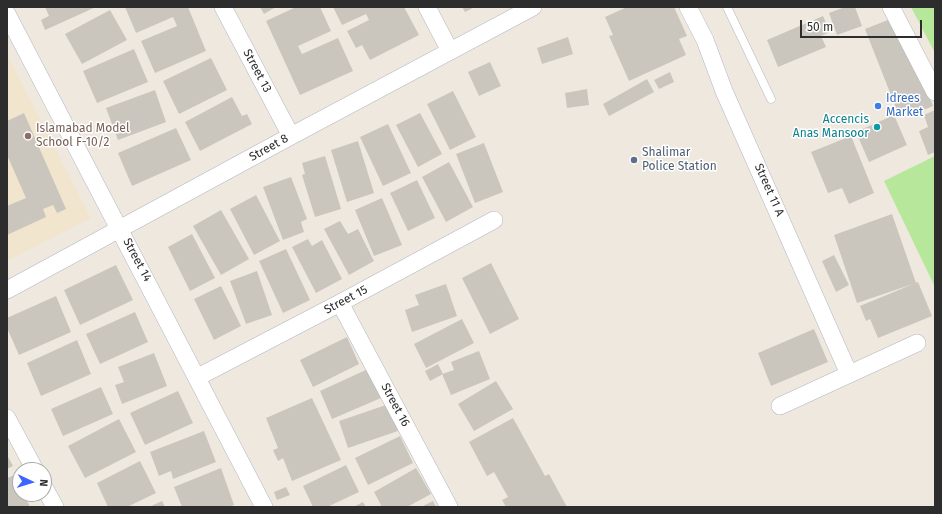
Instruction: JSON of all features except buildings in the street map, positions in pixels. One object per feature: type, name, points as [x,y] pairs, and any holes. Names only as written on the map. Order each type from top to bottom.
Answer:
[{"type":"street","name":"Street 13","points":[[224,7],[291,136]]},
{"type":"street","points":[[427,7],[450,51]]},
{"type":"street","name":"Street 8","points":[[7,290],[533,7]]},
{"type":"street","name":"Street 11 A","points":[[688,7],[705,40],[724,91],[849,374]]},
{"type":"street","points":[[891,7],[935,92]]},
{"type":"street","name":"Street 14","points":[[7,14],[198,377],[264,507]]},
{"type":"street","name":"Street 15","points":[[198,377],[494,220]]},
{"type":"street","name":"Street 16","points":[[340,303],[449,507]]},
{"type":"street","points":[[780,406],[917,343]]},
{"type":"street","points":[[7,418],[31,462]]},
{"type":"lane","points":[[726,7],[771,99]]},
{"type":"shaded area","name":"Islamabad Model School F-10/2","points":[[7,54],[91,218],[7,261]]},
{"type":"green space","points":[[911,7],[935,7],[935,53]]},
{"type":"green space","points":[[935,156],[935,287],[884,181]]},
{"type":"place","name":"Idrees Market","points":[[878,106]]},
{"type":"place","name":"Accencis Anas Mansoor","points":[[877,127]]},
{"type":"place","name":"Islamabad Model School F-10/2","points":[[28,136]]},
{"type":"place","name":"Shalimar Police Station","points":[[634,160]]}]
